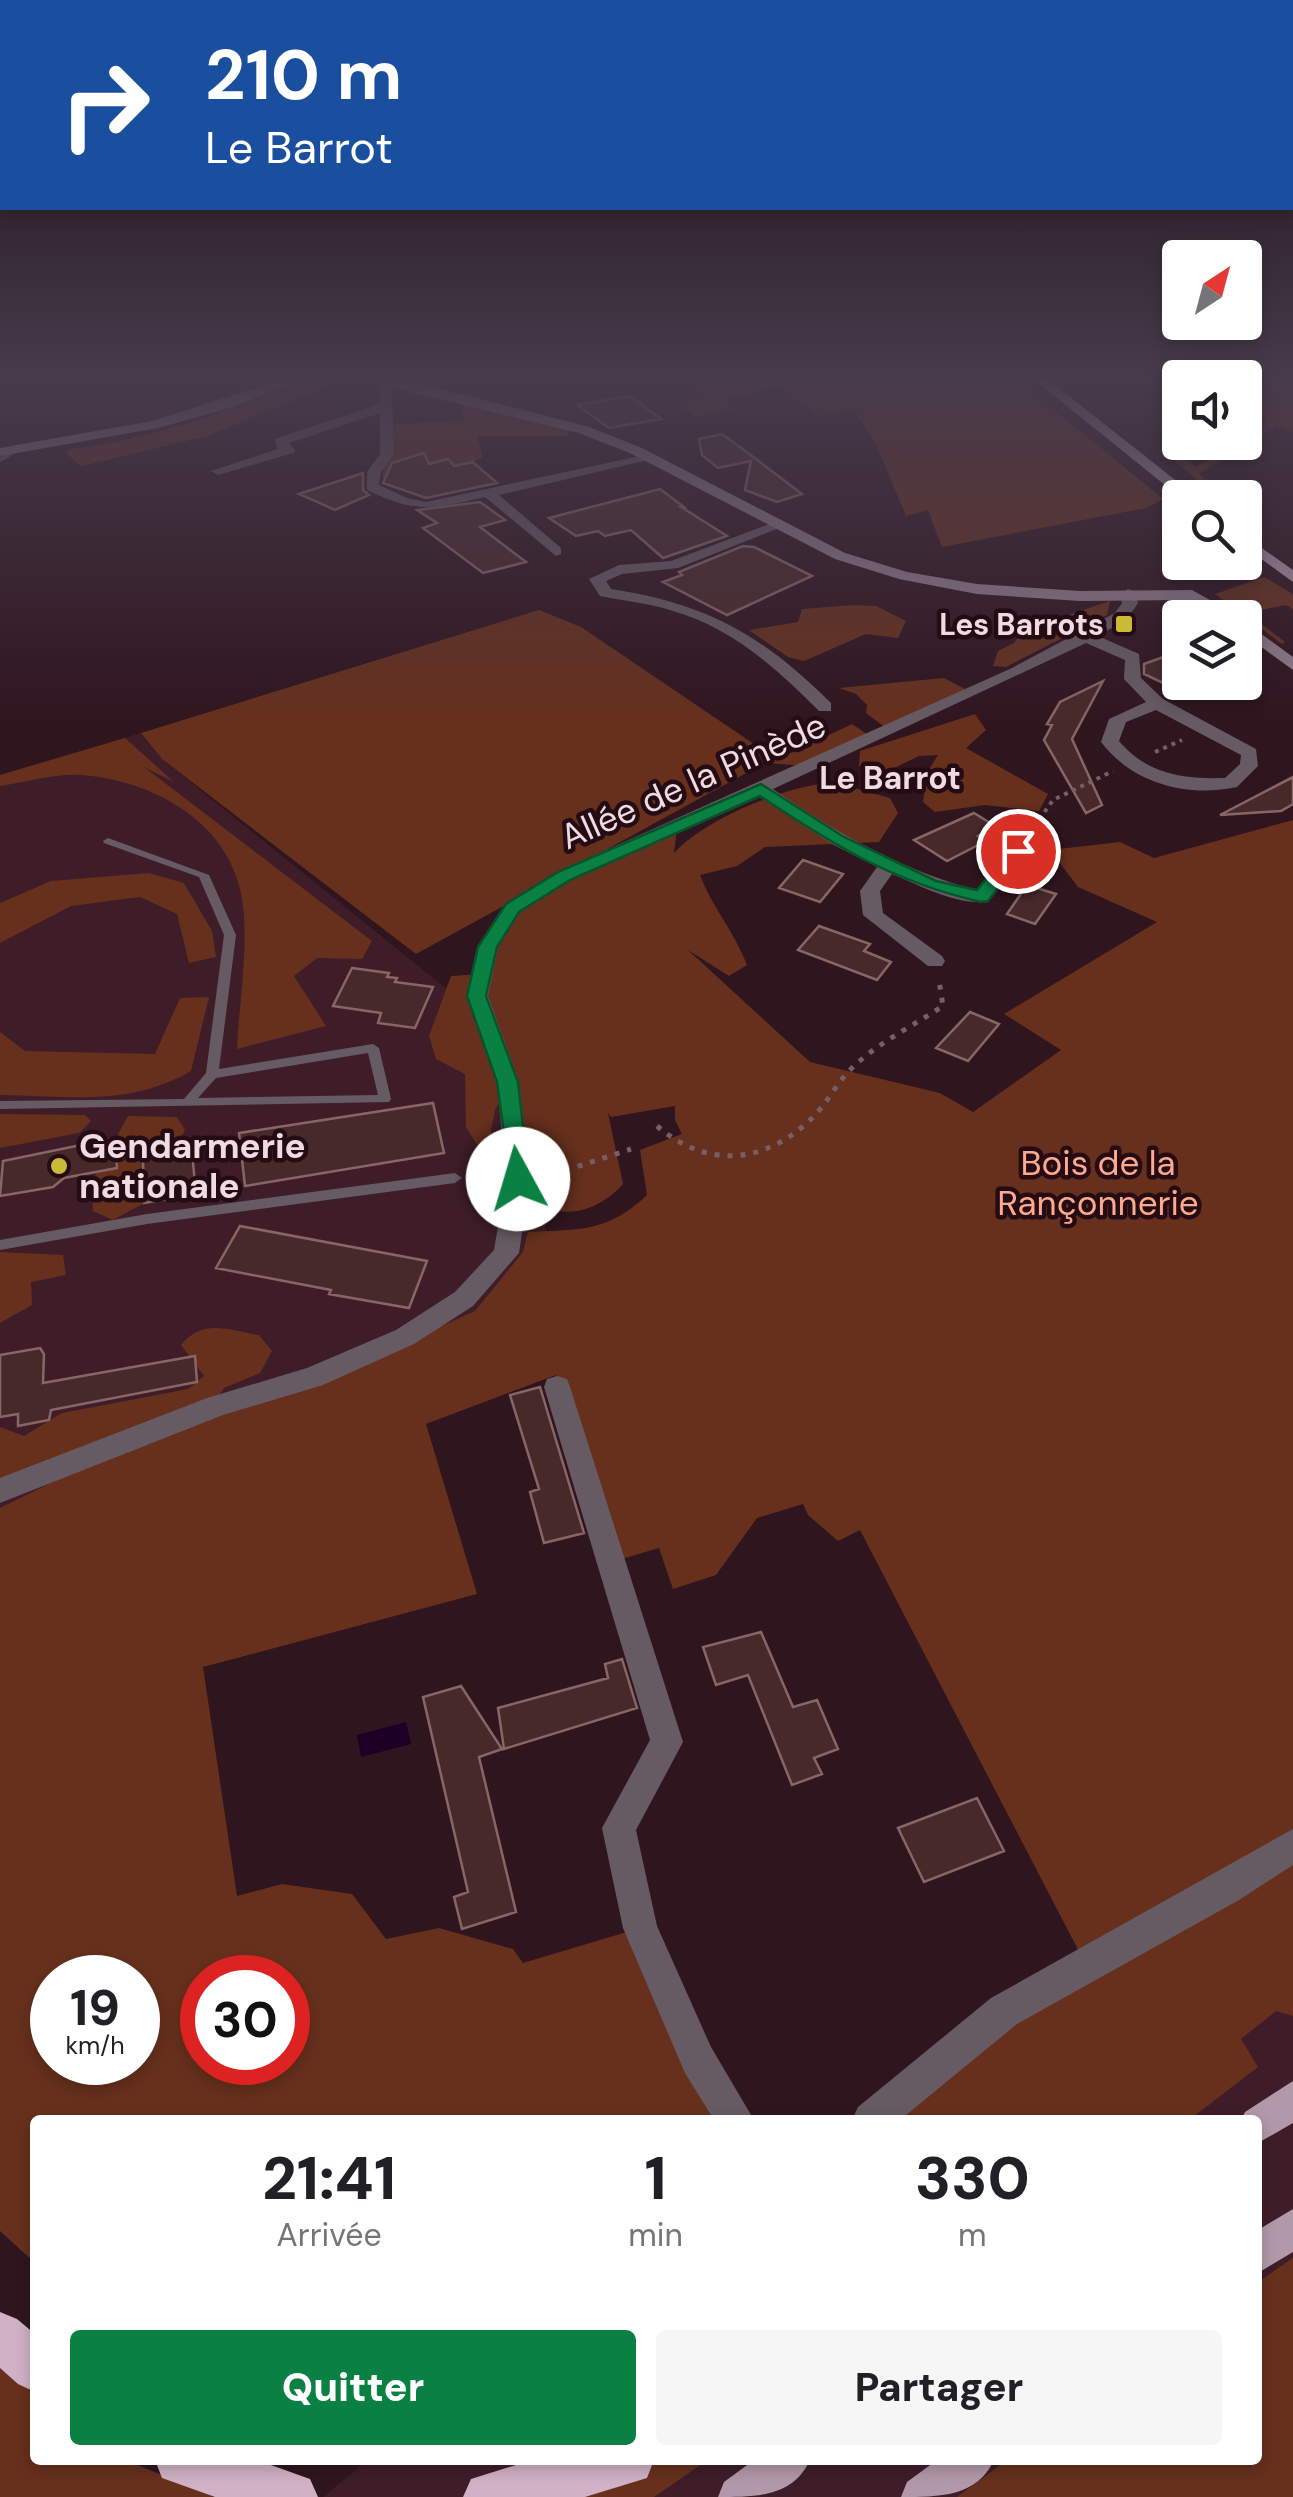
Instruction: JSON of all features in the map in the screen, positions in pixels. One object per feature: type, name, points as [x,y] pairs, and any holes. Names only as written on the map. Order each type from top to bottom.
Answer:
[{"type":"highway","points":[[0,2336],[30,2363]]},
{"type":"highway","points":[[195,2465],[292,2497]]},
{"type":"highway","points":[[488,2497],[611,2465]]},
{"type":"main road","points":[[1262,553],[1293,576]]},
{"type":"main road","points":[[1262,2122],[1293,2100]]},
{"type":"main road","points":[[1262,2251],[1293,2228]]},
{"type":"main road","points":[[739,2497],[782,2465]]},
{"type":"main road","points":[[922,2497],[967,2465]]},
{"type":"street","points":[[385,494],[402,502],[426,506],[490,494],[556,551]]},
{"type":"street","points":[[716,494],[840,556],[904,576],[977,589],[1080,596],[1192,596],[1200,600]]},
{"type":"street","points":[[777,526],[673,564],[620,570],[597,579],[598,586],[606,593],[684,606],[706,614],[780,660],[825,707]]},
{"type":"street","name":"Allée de la Pinède","points":[[0,1491],[217,1406],[314,1376],[405,1337],[464,1299],[506,1252],[518,1179],[508,1082],[476,996],[488,947],[512,908],[564,876],[761,790],[1086,638],[1121,616],[1130,604],[1128,594]]},
{"type":"street","points":[[1086,638],[1133,658],[1132,679],[1156,703],[1250,753],[1249,766],[1230,782],[1190,784],[1146,774],[1128,763],[1110,742],[1118,719],[1156,703]]},
{"type":"street","points":[[1262,640],[1293,665]]},
{"type":"street","points":[[761,790],[838,840],[930,885],[981,897],[1018,851]]},
{"type":"street","points":[[889,865],[870,891],[873,915],[935,961]]},
{"type":"street","points":[[556,1387],[666,1742],[619,1828],[640,1928],[698,2060],[731,2115]]},
{"type":"street","points":[[878,2115],[1004,2011],[1227,1888],[1293,1846]]},
{"type":"lane","points":[[108,840],[204,875],[230,935],[212,1074],[187,1103]]},
{"type":"lane","points":[[0,1104],[385,1099],[373,1048],[212,1074]]},
{"type":"lane","points":[[0,1245],[186,1213],[455,1178]]},
{"type":"path","points":[[1018,851],[1053,800],[1208,729]]},
{"type":"path","points":[[657,1126],[673,1144],[696,1154],[740,1157],[781,1142],[812,1118],[854,1067],[943,1006],[935,961]]},
{"type":"path","points":[[526,1164],[573,1168],[630,1149]]},
{"type":"shaded area","points":[[141,733],[162,759],[485,1020],[508,1082],[564,1298],[0,1564],[0,775]]},
{"type":"shaded area","points":[[406,1722],[411,1744],[361,1757],[357,1735]]},
{"type":"shaded area","points":[[1293,1952],[1293,2497],[324,2497],[361,2465],[1262,2465],[1262,2115],[1098,2115]]},
{"type":"green space","points":[[897,494],[1156,494],[1162,498],[1146,508],[942,547],[928,510],[906,516]]},
{"type":"green space","points":[[1262,580],[1293,594],[1293,610],[1286,605],[1262,610],[1262,600],[1223,600],[1215,594]]},
{"type":"green space","points":[[1110,601],[1107,615],[1006,667],[993,666],[998,651],[1014,643],[1023,631],[1042,630],[1059,618]]},
{"type":"green space","points":[[876,606],[906,621],[898,638],[866,634],[804,661],[788,657],[749,630],[798,622],[802,609]]},
{"type":"green space","points":[[539,610],[581,627],[766,752],[791,753],[852,724],[873,738],[807,766],[739,761],[748,772],[416,954],[162,759],[141,733]]},
{"type":"green space","points":[[1262,624],[1285,642],[1282,644],[1262,629]]},
{"type":"green space","points":[[944,678],[973,693],[890,731],[866,713],[867,705],[856,694],[839,688]]},
{"type":"green space","points":[[975,714],[986,730],[966,748],[1048,794],[1039,811],[985,805],[935,812],[923,802],[926,774],[938,755],[919,756],[890,770],[859,766],[860,751]]},
{"type":"green space","points":[[125,738],[174,782],[144,767],[372,941],[362,959],[317,958],[294,976],[326,1026],[237,1049],[243,907],[231,864],[201,823],[158,795],[108,779],[73,775],[0,786],[0,775]]},
{"type":"green space","name":"Bois de la Rançonnerie","points":[[832,782],[890,798],[898,813],[879,842],[765,847],[737,866],[700,875],[747,965],[729,976],[688,950],[810,1062],[940,1093],[973,1112],[1061,1050],[1004,1014],[1157,922],[1078,887],[1050,850],[1120,842],[1154,858],[1293,820],[1293,2016],[1276,2011],[1241,2039],[1258,2067],[1196,2115],[878,2115],[1086,1965],[860,1530],[838,1541],[808,1515],[803,1504],[757,1518],[716,1575],[673,1589],[659,1548],[615,1561],[556,1375],[426,1424],[477,1594],[203,1667],[237,1896],[282,1884],[352,1894],[386,1939],[439,1928],[513,1949],[523,1963],[640,1928],[733,2115],[30,2115],[30,2258],[0,2231],[0,1508],[77,1470],[0,1486],[0,1427],[24,1436],[62,1413],[188,1389],[204,1376],[181,1345],[198,1331],[207,1329],[259,1335],[272,1351],[260,1373],[224,1388],[216,1400],[321,1380],[475,1311],[523,1252],[528,1232],[605,1223],[647,1195],[640,1150],[682,1134],[675,1120],[675,1106],[611,1117],[608,1113],[623,1184],[592,1207],[556,1211],[531,1200],[516,1099],[510,1084],[495,1110],[486,1159],[466,1127],[465,1074],[436,1059],[429,1036],[451,976],[480,974],[488,935],[542,893],[677,828],[674,853],[725,816],[769,797]]},
{"type":"green space","points":[[149,873],[184,883],[212,931],[216,957],[189,963],[177,914],[140,897],[71,906],[0,943],[0,903],[51,881]]},
{"type":"green space","points":[[209,997],[191,1071],[168,1082],[98,1097],[0,1095],[0,1032],[25,1051],[155,1054],[180,998]]},
{"type":"green space","points":[[0,1114],[85,1115],[91,1121],[79,1133],[0,1148]]},
{"type":"green space","points":[[128,1116],[177,1117],[185,1130],[144,1203],[113,1220],[93,1211],[91,1183]]},
{"type":"green space","points":[[0,1252],[63,1255],[66,1275],[31,1282],[32,1305],[0,1323]]},
{"type":"green space","points":[[1293,2258],[1293,2497],[957,2497],[1000,2465],[1262,2465],[1262,2279]]},
{"type":"green space","points":[[0,2363],[30,2390],[30,2465],[138,2465],[214,2497],[0,2497]]},
{"type":"green space","points":[[653,2465],[701,2465],[654,2497],[557,2497]]},
{"type":"building","points":[[299,494],[367,494],[369,495],[335,510]]},
{"type":"building","points":[[413,494],[447,494],[426,498]]},
{"type":"building","points":[[643,494],[666,494],[727,536],[663,558],[631,530],[605,536],[598,531],[576,536],[549,518]]},
{"type":"building","points":[[754,494],[802,494],[777,502]]},
{"type":"building","points":[[480,502],[505,520],[480,527],[526,562],[483,573],[423,528],[437,523],[417,510]]},
{"type":"building","points":[[743,546],[754,547],[812,576],[727,615],[663,582],[682,575],[679,572]]},
{"type":"building","points":[[1162,658],[1162,682],[1144,674],[1144,664]]},
{"type":"building","points":[[1103,681],[1072,739],[1102,805],[1086,813],[1044,740],[1052,725],[1047,724],[1060,702]]},
{"type":"building","points":[[1293,777],[1293,804],[1281,811],[1220,815]]},
{"type":"building","points":[[974,813],[995,826],[978,836],[986,841],[947,861],[914,840]]},
{"type":"building","points":[[803,860],[843,874],[820,902],[779,888]]},
{"type":"building","points":[[1027,885],[1056,894],[1035,924],[1007,914]]},
{"type":"building","points":[[819,926],[870,944],[864,951],[891,962],[877,980],[798,950]]},
{"type":"building","points":[[352,968],[389,973],[387,977],[397,978],[395,982],[433,987],[415,1028],[378,1023],[381,1013],[333,1006]]},
{"type":"building","points":[[970,1012],[999,1024],[968,1061],[936,1048]]},
{"type":"building","points":[[433,1103],[444,1153],[245,1186],[239,1133]]},
{"type":"building","name":"Gendarmerie nationale","points":[[115,1138],[117,1168],[64,1178],[53,1187],[0,1196],[3,1161]]},
{"type":"building","points":[[192,1152],[196,1194],[144,1203],[143,1160]]},
{"type":"building","points":[[240,1226],[427,1261],[409,1308],[329,1294],[331,1290],[216,1268]]},
{"type":"building","points":[[40,1348],[44,1354],[43,1383],[195,1356],[197,1382],[51,1410],[49,1420],[18,1426],[18,1414],[0,1417],[0,1355]]},
{"type":"building","points":[[540,1387],[584,1533],[544,1543],[530,1492],[539,1489],[510,1395]]},
{"type":"building","points":[[761,1632],[793,1707],[817,1700],[838,1749],[814,1758],[822,1774],[792,1785],[748,1675],[716,1685],[703,1647]]},
{"type":"building","points":[[622,1659],[637,1708],[504,1749],[498,1708],[608,1678],[605,1664]]},
{"type":"building","points":[[461,1686],[502,1749],[479,1757],[516,1912],[462,1929],[454,1897],[468,1892],[423,1697]]},
{"type":"building","points":[[977,1798],[1004,1851],[924,1882],[898,1828]]},
{"type":"place","name":"Les Barrots","points":[[1124,624]]},
{"type":"place","name":"Gendarmerie nationale","points":[[59,1166]]},
{"type":"district","name":"Le Barrot","points":[[890,778]]},
{"type":"route","points":[[518,1179],[508,1082],[476,996],[488,947],[512,908],[564,876],[761,790],[838,840],[930,885],[981,897],[1018,851]]}]
